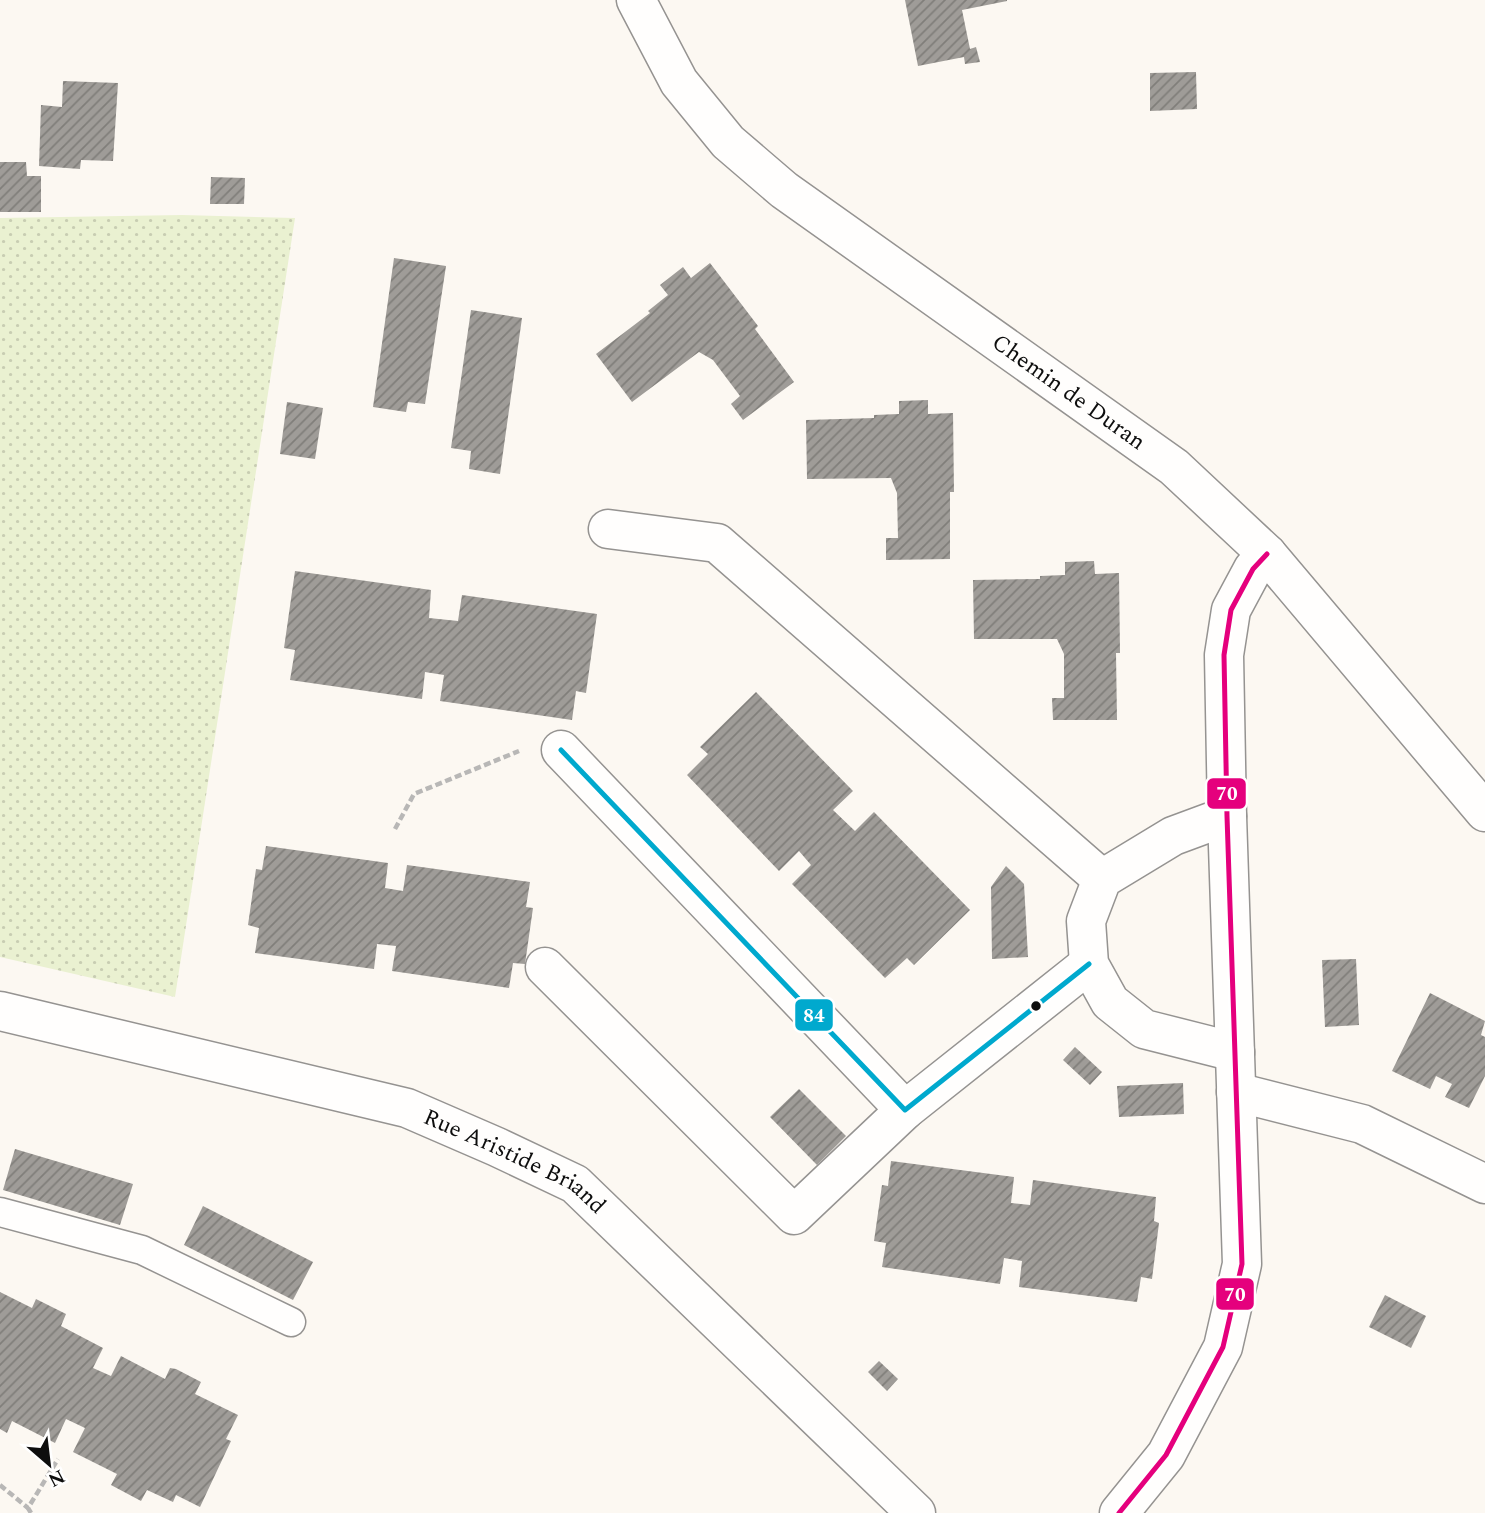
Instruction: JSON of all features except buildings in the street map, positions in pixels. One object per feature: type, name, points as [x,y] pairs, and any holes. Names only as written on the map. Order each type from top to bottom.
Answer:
[{"type":"street","name":"Chemin de Duran","points":[[636,0],[679,82],[728,142],[784,190],[1174,467],[1267,554],[1485,812]]},
{"type":"street","points":[[608,529],[717,543],[1102,879]]},
{"type":"street","points":[[1119,1513],[1166,1455],[1223,1346],[1242,1264],[1224,655],[1231,610],[1253,569],[1267,554]]},
{"type":"street","points":[[561,750],[905,1110]]},
{"type":"street","points":[[1227,816],[1173,836],[1102,879],[1086,921],[1089,964],[1110,1002],[1144,1028],[1235,1052]]},
{"type":"street","points":[[545,967],[794,1215],[905,1110],[1089,964]]},
{"type":"street","name":"Rue Aristide Briand","points":[[0,1011],[407,1108],[575,1184],[916,1513]]},
{"type":"street","points":[[1236,1092],[1362,1124],[1485,1184]]},
{"type":"lane","points":[[0,1212],[142,1250],[291,1322]]},
{"type":"path","points":[[395,829],[414,794],[549,739],[561,750]]},
{"type":"path","points":[[0,1485],[30,1510],[58,1459]]},
{"type":"green space","points":[[182,215],[295,218],[175,997],[0,957],[0,218]]},
{"type":"transit line","name":"70","points":[[1119,1513],[1166,1455],[1223,1347],[1242,1264],[1224,655],[1231,610],[1253,569],[1267,554]]},
{"type":"transit line","name":"84","points":[[561,750],[905,1110],[1089,964]]}]
